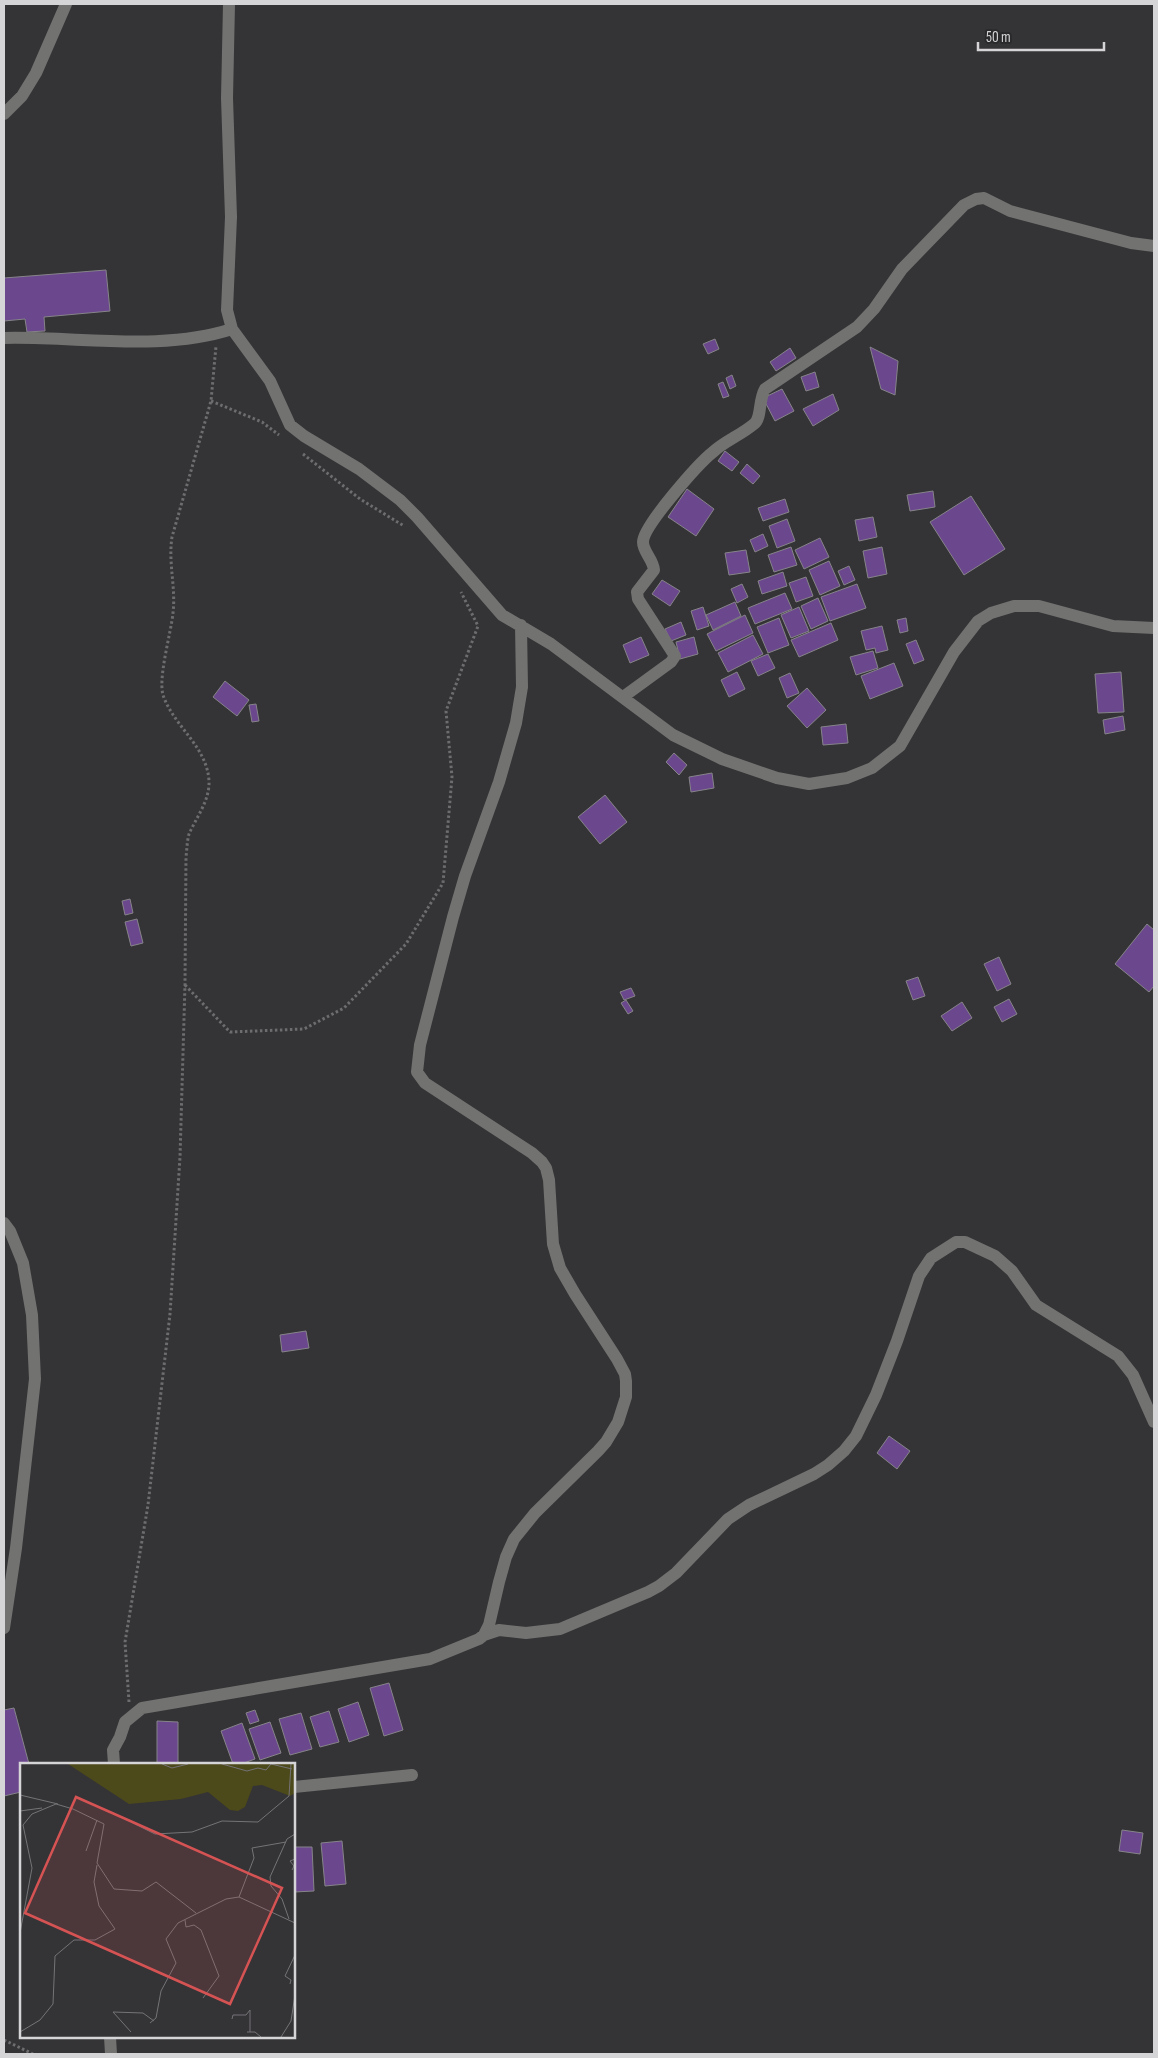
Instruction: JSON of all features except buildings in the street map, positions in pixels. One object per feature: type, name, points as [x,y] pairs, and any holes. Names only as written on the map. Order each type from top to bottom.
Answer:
[{"type":"street","points":[[4,114],[22,96],[36,73],[66,4]]},
{"type":"street","points":[[229,4],[227,98],[231,217],[227,300],[229,320],[232,329],[270,381],[290,425],[304,436],[359,468],[394,495],[418,517],[502,615],[551,644],[673,735],[722,759],[758,772],[796,783],[822,782],[862,773],[900,746],[954,652],[978,621],[991,613],[1014,606],[1039,606],[1113,626],[1154,628]]},
{"type":"street","points":[[622,697],[671,662],[675,656],[638,599],[637,592],[654,570],[654,563],[644,546],[643,539],[652,523],[680,485],[710,454],[755,424],[758,419],[760,397],[766,390],[857,327],[874,309],[902,269],[964,205],[976,199],[984,198],[1010,211],[1131,243],[1154,246]]},
{"type":"street","points":[[4,338],[159,341],[218,334],[232,329]]},
{"type":"street","points":[[484,1634],[490,1625],[496,1591],[506,1557],[514,1539],[536,1513],[606,1442],[618,1422],[626,1397],[625,1374],[566,1279],[558,1261],[551,1232],[549,1180],[542,1162],[499,1131],[425,1083],[417,1072],[420,1045],[453,917],[465,876],[499,782],[516,723],[522,687],[521,625]]},
{"type":"street","points":[[4,1223],[10,1231],[23,1263],[32,1315],[35,1379],[16,1548],[4,1628]]},
{"type":"street","points":[[114,1763],[113,1750],[125,1722],[142,1708],[430,1658],[463,1646],[484,1634],[499,1630],[526,1632],[560,1629],[654,1589],[676,1573],[728,1519],[748,1505],[794,1485],[828,1465],[850,1444],[866,1416],[897,1341],[919,1276],[931,1258],[956,1242],[966,1242],[995,1256],[1012,1271],[1036,1305],[1118,1356],[1133,1375],[1154,1422]]},
{"type":"street","points":[[295,1787],[412,1775]]},
{"type":"street","points":[[110,2038],[111,2054]]},
{"type":"path","points":[[129,1718],[125,1642],[148,1505],[170,1314],[180,1157],[185,984],[186,857],[188,836],[208,794],[209,783],[206,766],[198,750],[167,705],[162,693],[163,674],[174,611],[170,553],[172,537],[211,401],[218,334]]},
{"type":"path","points":[[211,401],[262,422],[284,439]]},
{"type":"path","points":[[298,450],[360,499],[410,530]]},
{"type":"path","points":[[185,984],[230,1032],[304,1030],[344,1008],[406,944],[443,883],[452,777],[446,711],[478,626],[458,585]]},
{"type":"path","points":[[4,2040],[33,2054]]}]
